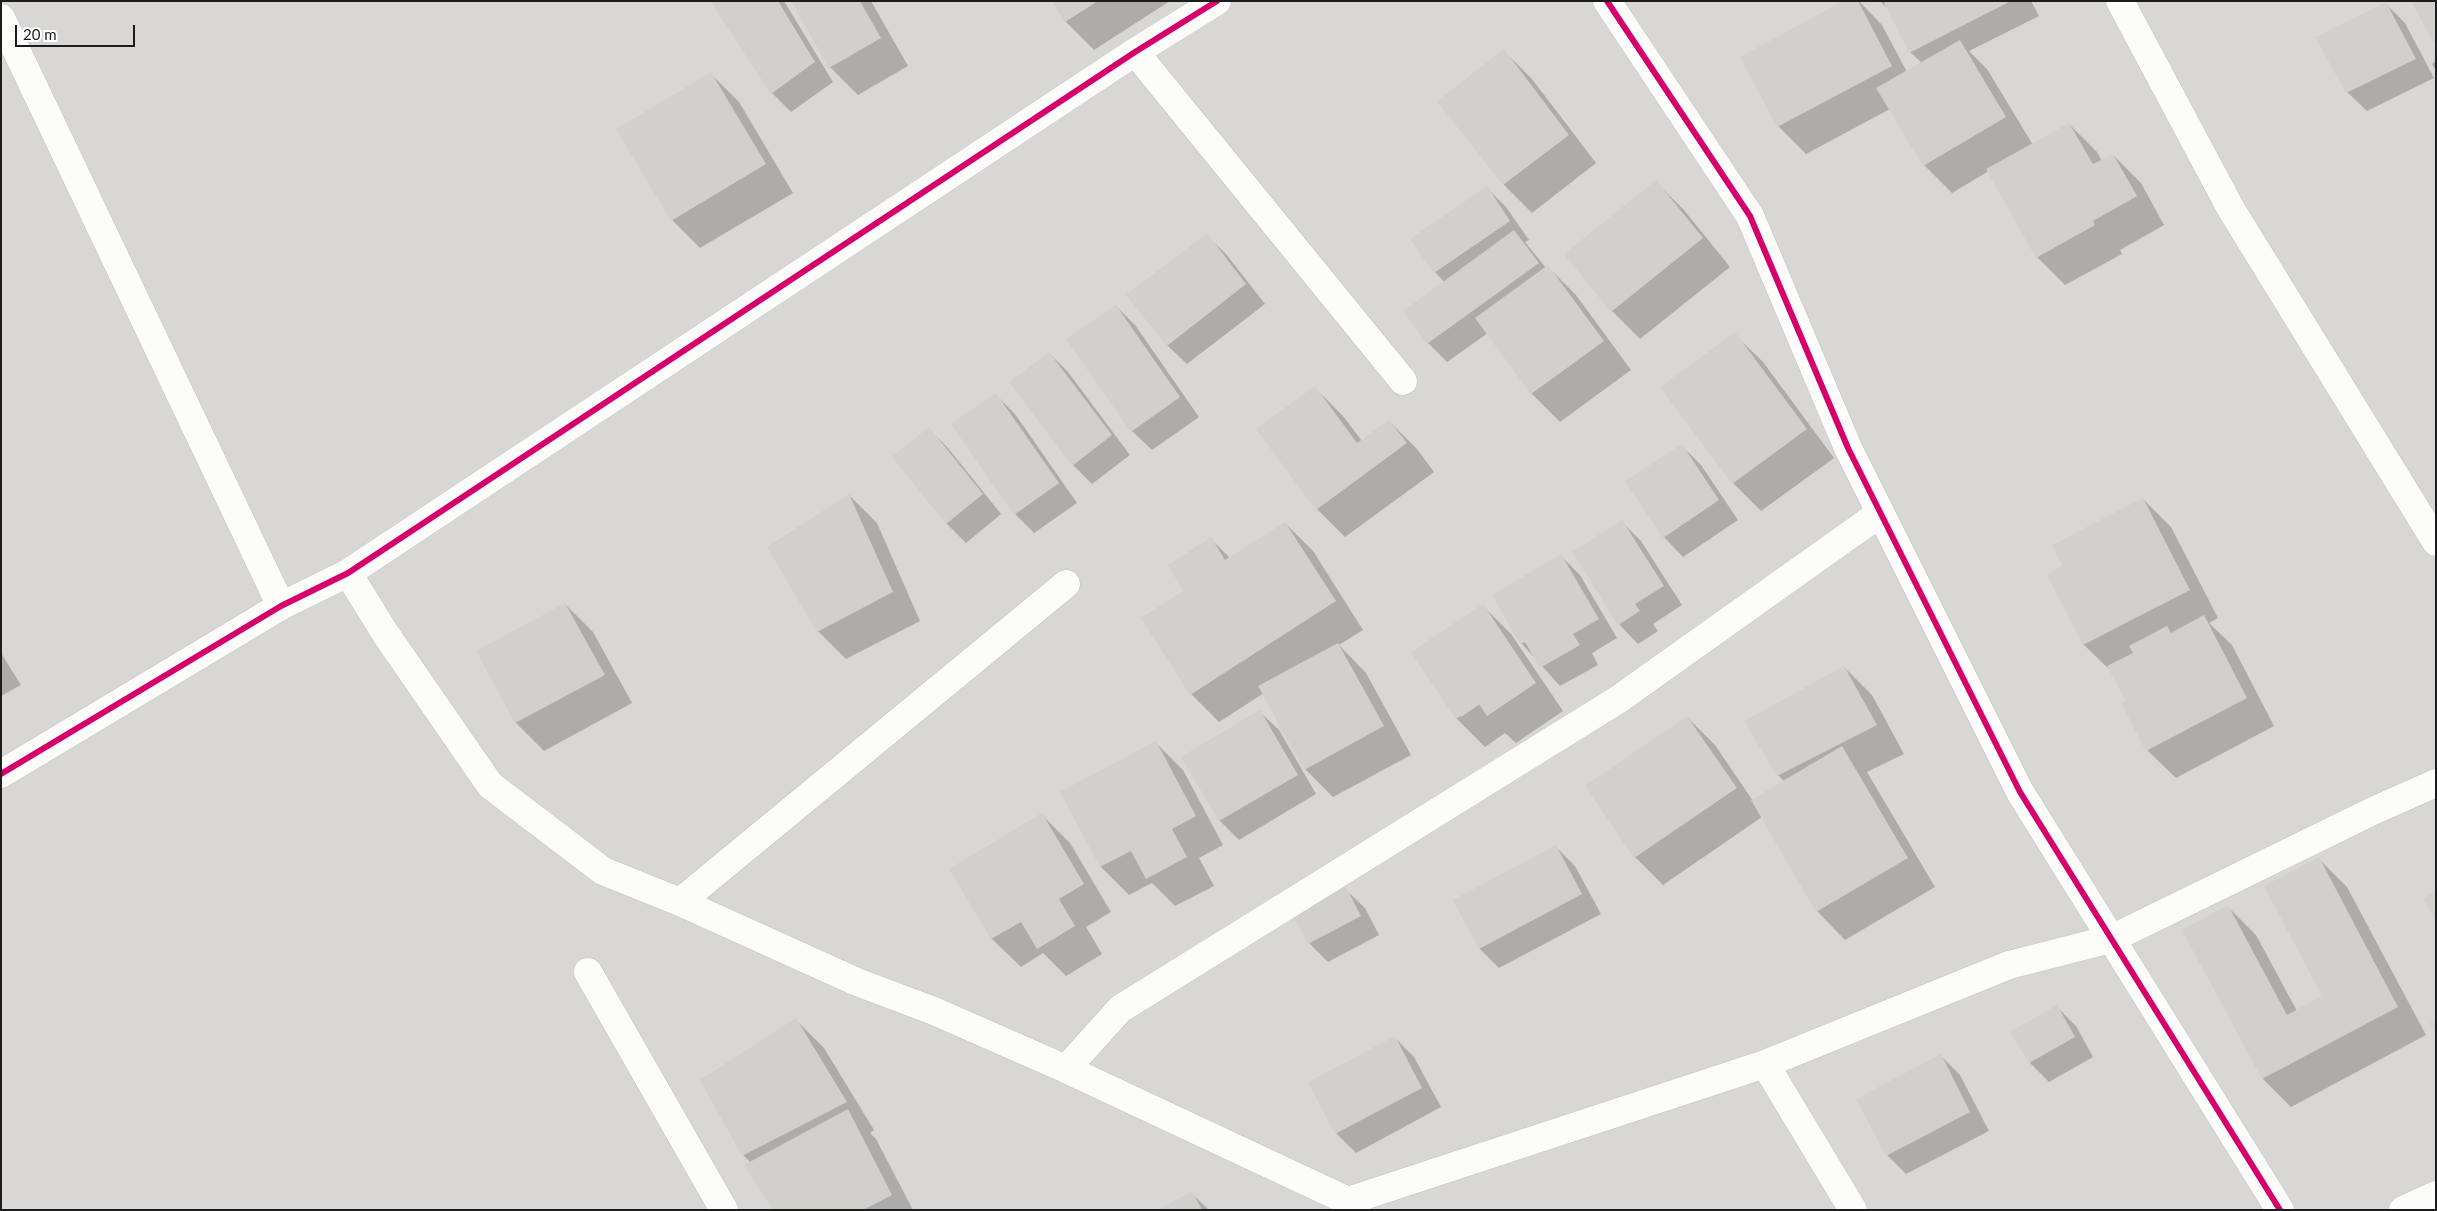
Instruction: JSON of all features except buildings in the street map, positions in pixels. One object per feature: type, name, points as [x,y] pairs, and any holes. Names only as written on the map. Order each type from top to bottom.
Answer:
[{"type":"street","points":[[1,774],[281,606],[348,573],[1135,52],[1217,1]]},
{"type":"street","points":[[1607,1],[1750,216],[1848,448],[1879,514],[2020,792],[2280,1210]]},
{"type":"street","points":[[2120,1],[2231,209],[2436,542]]},
{"type":"street","points":[[1,18],[281,606]]},
{"type":"street","points":[[1135,52],[1403,381]]},
{"type":"street","points":[[1066,1069],[1120,1009],[1619,699],[1879,514]]},
{"type":"street","points":[[348,573],[385,633],[490,785],[602,871],[680,902],[857,982],[934,1011],[1066,1069],[1352,1206],[1765,1064],[2009,965],[2111,939],[2375,810],[2436,783]]},
{"type":"street","points":[[680,902],[1066,584]]},
{"type":"street","points":[[588,972],[724,1210]]},
{"type":"street","points":[[1765,1064],[1853,1210]]},
{"type":"street","points":[[2403,1210],[2436,1195]]},
{"type":"shaded area","points":[[1,1],[2436,1],[2436,1210],[1,1210]]},
{"type":"cycle path","points":[[1,774],[281,606],[348,573],[1135,52],[1217,1]]},
{"type":"cycle path","points":[[1607,1],[1750,216],[1848,448],[2020,792],[2280,1210]]}]
